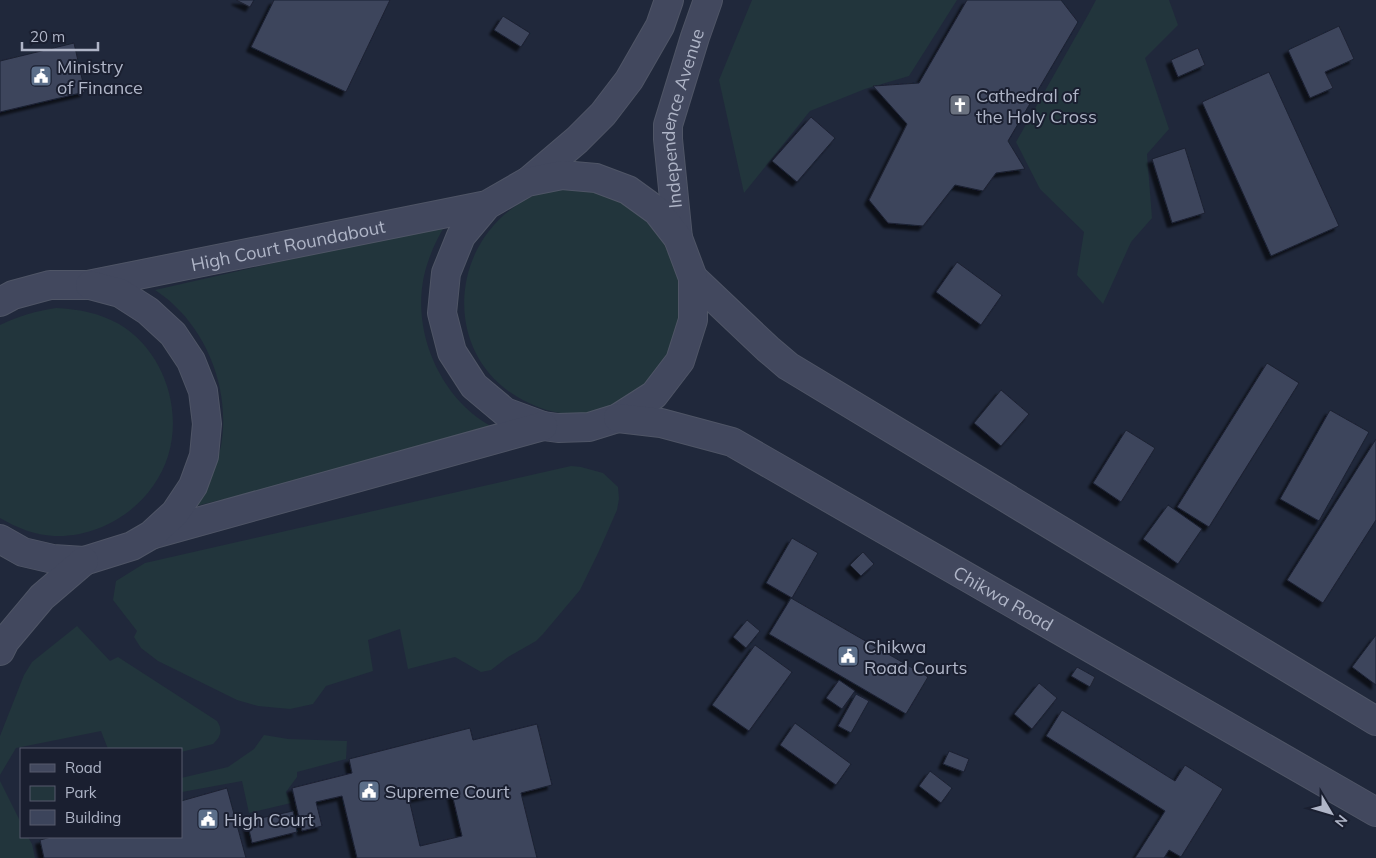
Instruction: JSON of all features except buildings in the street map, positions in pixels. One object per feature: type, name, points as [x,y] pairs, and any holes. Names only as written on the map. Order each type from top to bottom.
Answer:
[{"type":"main road","points":[[527,182],[577,140],[603,114],[629,80],[660,26],[669,0]]},
{"type":"main road","name":"Independence Avenue","points":[[678,238],[668,125],[708,0]]},
{"type":"main road","name":"High Court Roundabout","points":[[0,302],[13,295],[50,285],[88,284],[487,205],[527,182],[562,175],[596,178],[628,190],[657,211],[678,238],[693,278],[693,320],[680,361],[654,395],[618,418],[589,426],[558,428],[543,426],[505,412],[474,386],[452,352],[442,313],[446,273],[461,236],[487,205]]},
{"type":"main road","points":[[693,278],[788,366],[1376,721]]},
{"type":"main road","name":"High Court Roundabout","points":[[0,539],[23,552],[53,559],[84,561],[132,546],[151,535],[175,513],[193,486],[204,456],[207,424],[203,392],[191,361],[173,334],[148,311],[120,293],[88,284]]},
{"type":"main road","name":"Chikwa Road","points":[[618,418],[661,423],[732,442],[1376,812]]},
{"type":"main road","name":"High Court Roundabout","points":[[151,535],[543,426]]},
{"type":"main road","points":[[0,651],[5,641],[42,598],[84,561]]},
{"type":"green space","points":[[752,0],[957,0],[909,76],[865,89],[810,111],[744,193],[719,80]]},
{"type":"green space","points":[[1096,0],[1169,0],[1178,25],[1145,58],[1169,129],[1147,154],[1152,218],[1131,242],[1103,304],[1077,275],[1084,232],[1040,189],[1016,142]]},
{"type":"green space","points":[[585,187],[646,209],[690,283],[671,364],[621,405],[586,413],[568,414],[535,406],[499,383],[478,358],[467,328],[464,296],[471,265],[486,236],[509,211],[545,191]]},
{"type":"green space","points":[[446,224],[432,250],[424,278],[421,298],[426,338],[432,357],[452,392],[473,414],[499,431],[196,506],[211,477],[221,446],[223,407],[220,388],[215,369],[198,334],[173,304],[155,290]]},
{"type":"green space","points":[[56,308],[96,314],[119,324],[134,335],[158,365],[166,382],[171,400],[173,419],[172,438],[168,456],[161,473],[139,503],[124,515],[91,531],[73,535],[54,536],[26,530],[0,518],[0,325],[28,314]]},
{"type":"green space","points":[[571,466],[603,473],[618,487],[619,499],[617,510],[580,590],[536,641],[508,657],[491,670],[481,672],[455,657],[408,669],[400,629],[368,640],[373,671],[326,686],[313,704],[290,709],[258,706],[237,700],[158,661],[141,648],[134,637],[137,631],[113,600],[116,581],[145,563]]},
{"type":"green space","points":[[77,626],[110,661],[118,657],[217,721],[220,730],[219,736],[213,744],[182,752],[182,748],[108,748],[101,731],[16,748],[0,775],[0,736],[24,675],[32,662]]},
{"type":"green space","points":[[264,735],[288,739],[347,741],[346,759],[297,772],[297,777],[286,792],[291,803],[249,813],[242,781],[182,792],[182,778],[228,767],[254,749]]},
{"type":"green space","points":[[0,781],[20,821],[20,838],[29,838],[35,858],[0,858]]},
{"type":"place","name":"Ministry of Finance","points":[[41,76]]},
{"type":"place","name":"Cathedral of the Holy Cross","points":[[960,105]]},
{"type":"place","name":"Chikwa Road Courts","points":[[848,656]]},
{"type":"place","name":"Supreme Court","points":[[369,791]]},
{"type":"place","name":"High Court","points":[[208,819]]}]
